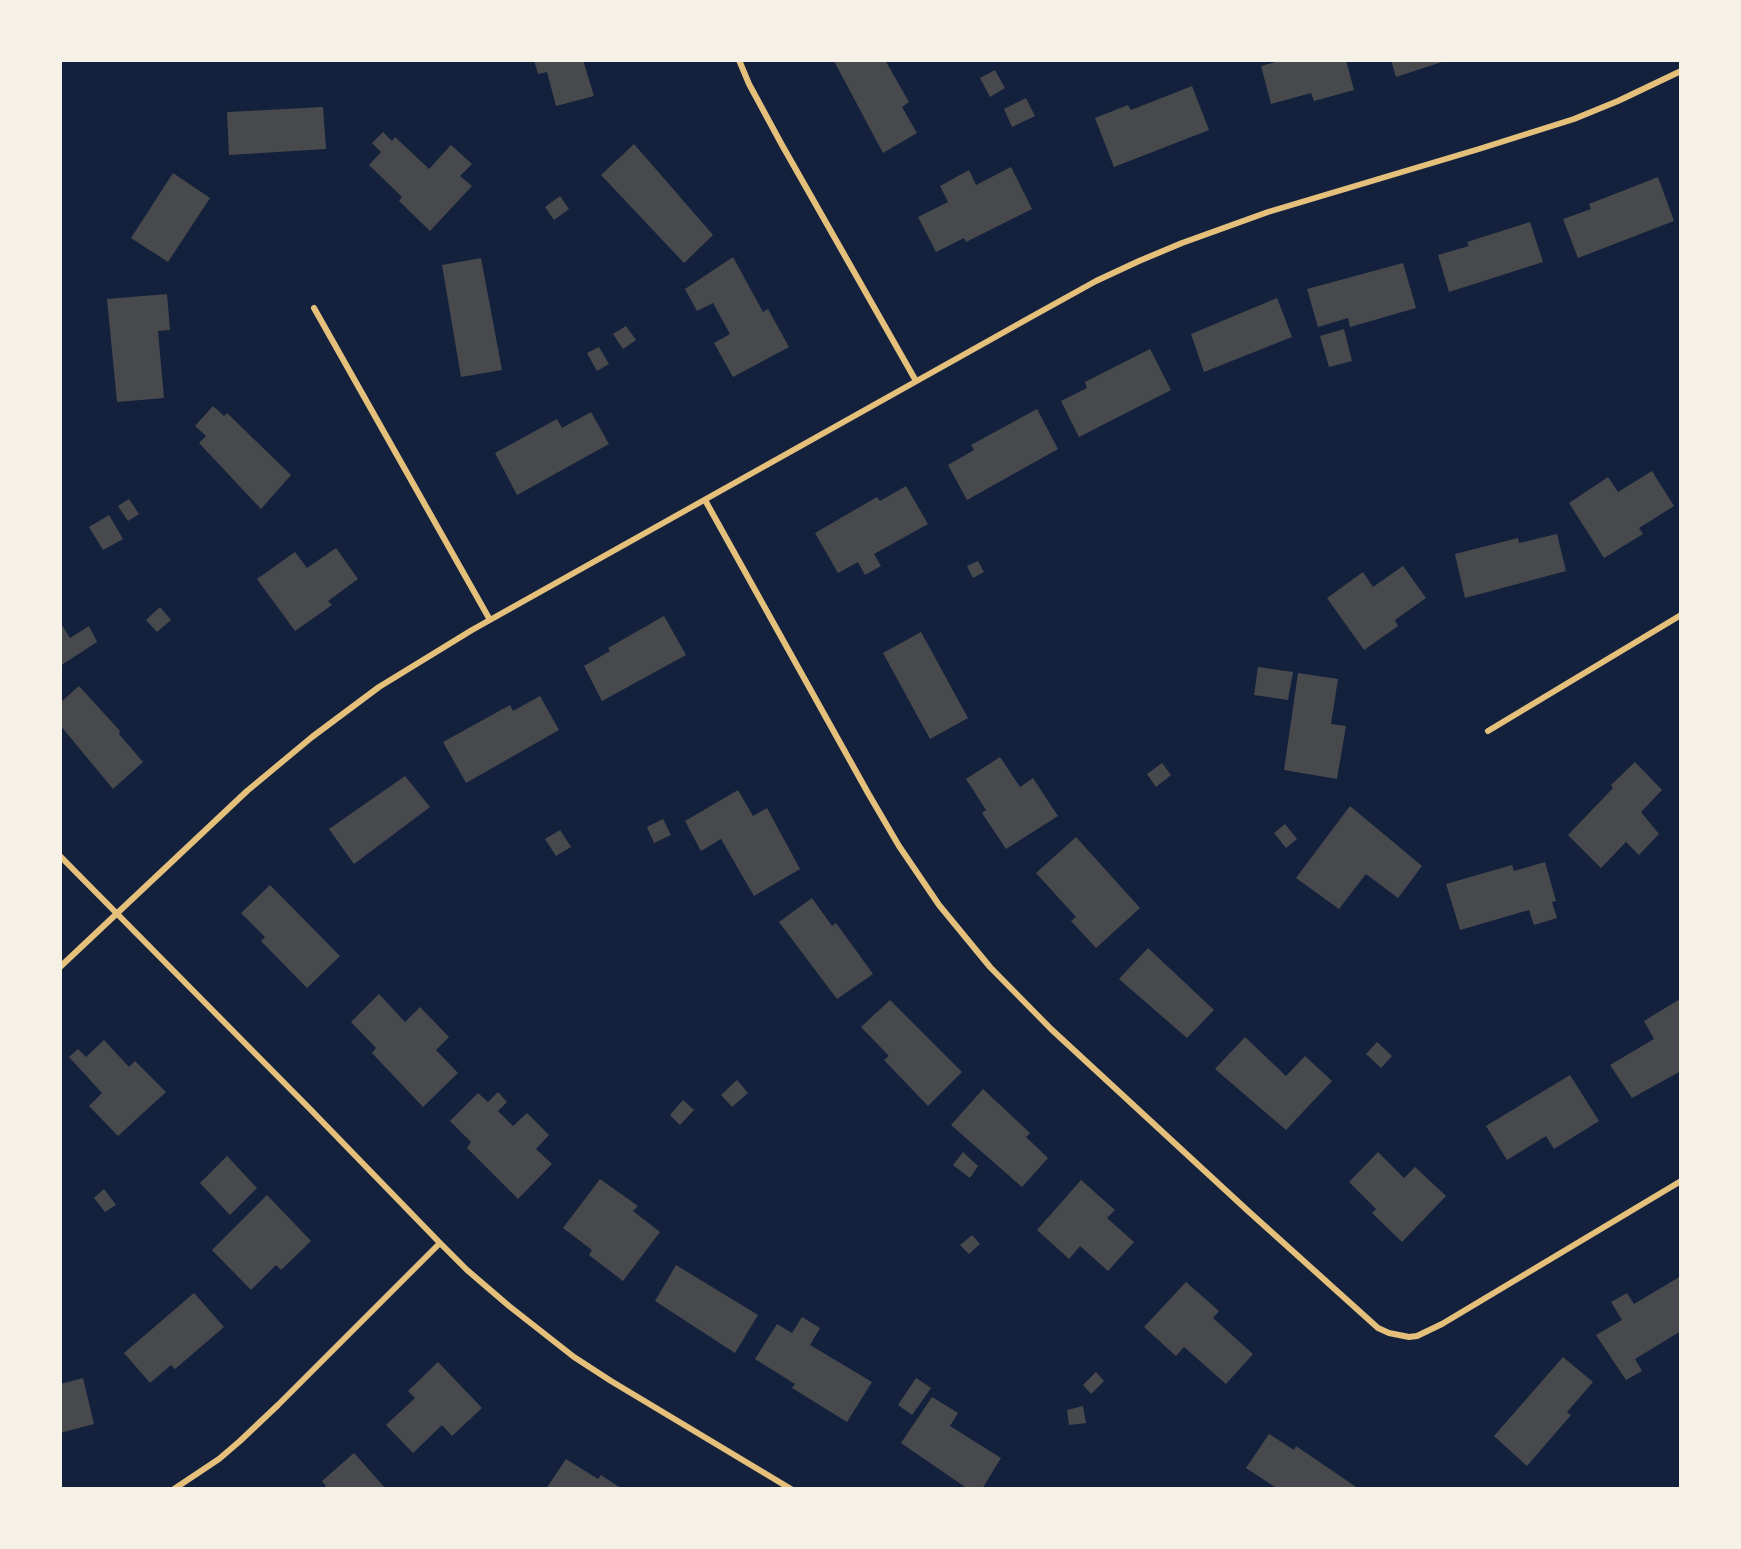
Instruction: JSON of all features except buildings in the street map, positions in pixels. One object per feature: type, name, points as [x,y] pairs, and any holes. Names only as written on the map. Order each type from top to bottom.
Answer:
[{"type":"street","points":[[739,60],[749,84],[782,145],[916,381]]},
{"type":"street","points":[[60,967],[247,791],[312,737],[379,687],[490,620],[1096,281],[1182,243],[1268,212],[1574,119],[1618,101],[1681,70]]},
{"type":"street","points":[[314,308],[490,620]]},
{"type":"street","points":[[705,500],[899,846],[939,905],[1021,999],[1087,1064],[1378,1328],[1403,1337],[1417,1336],[1443,1324],[1681,1181]]},
{"type":"street","points":[[1488,731],[1681,615]]},
{"type":"street","points":[[60,856],[467,1270],[574,1357],[791,1489]]},
{"type":"street","points":[[174,1489],[219,1459],[248,1434],[440,1243]]}]
